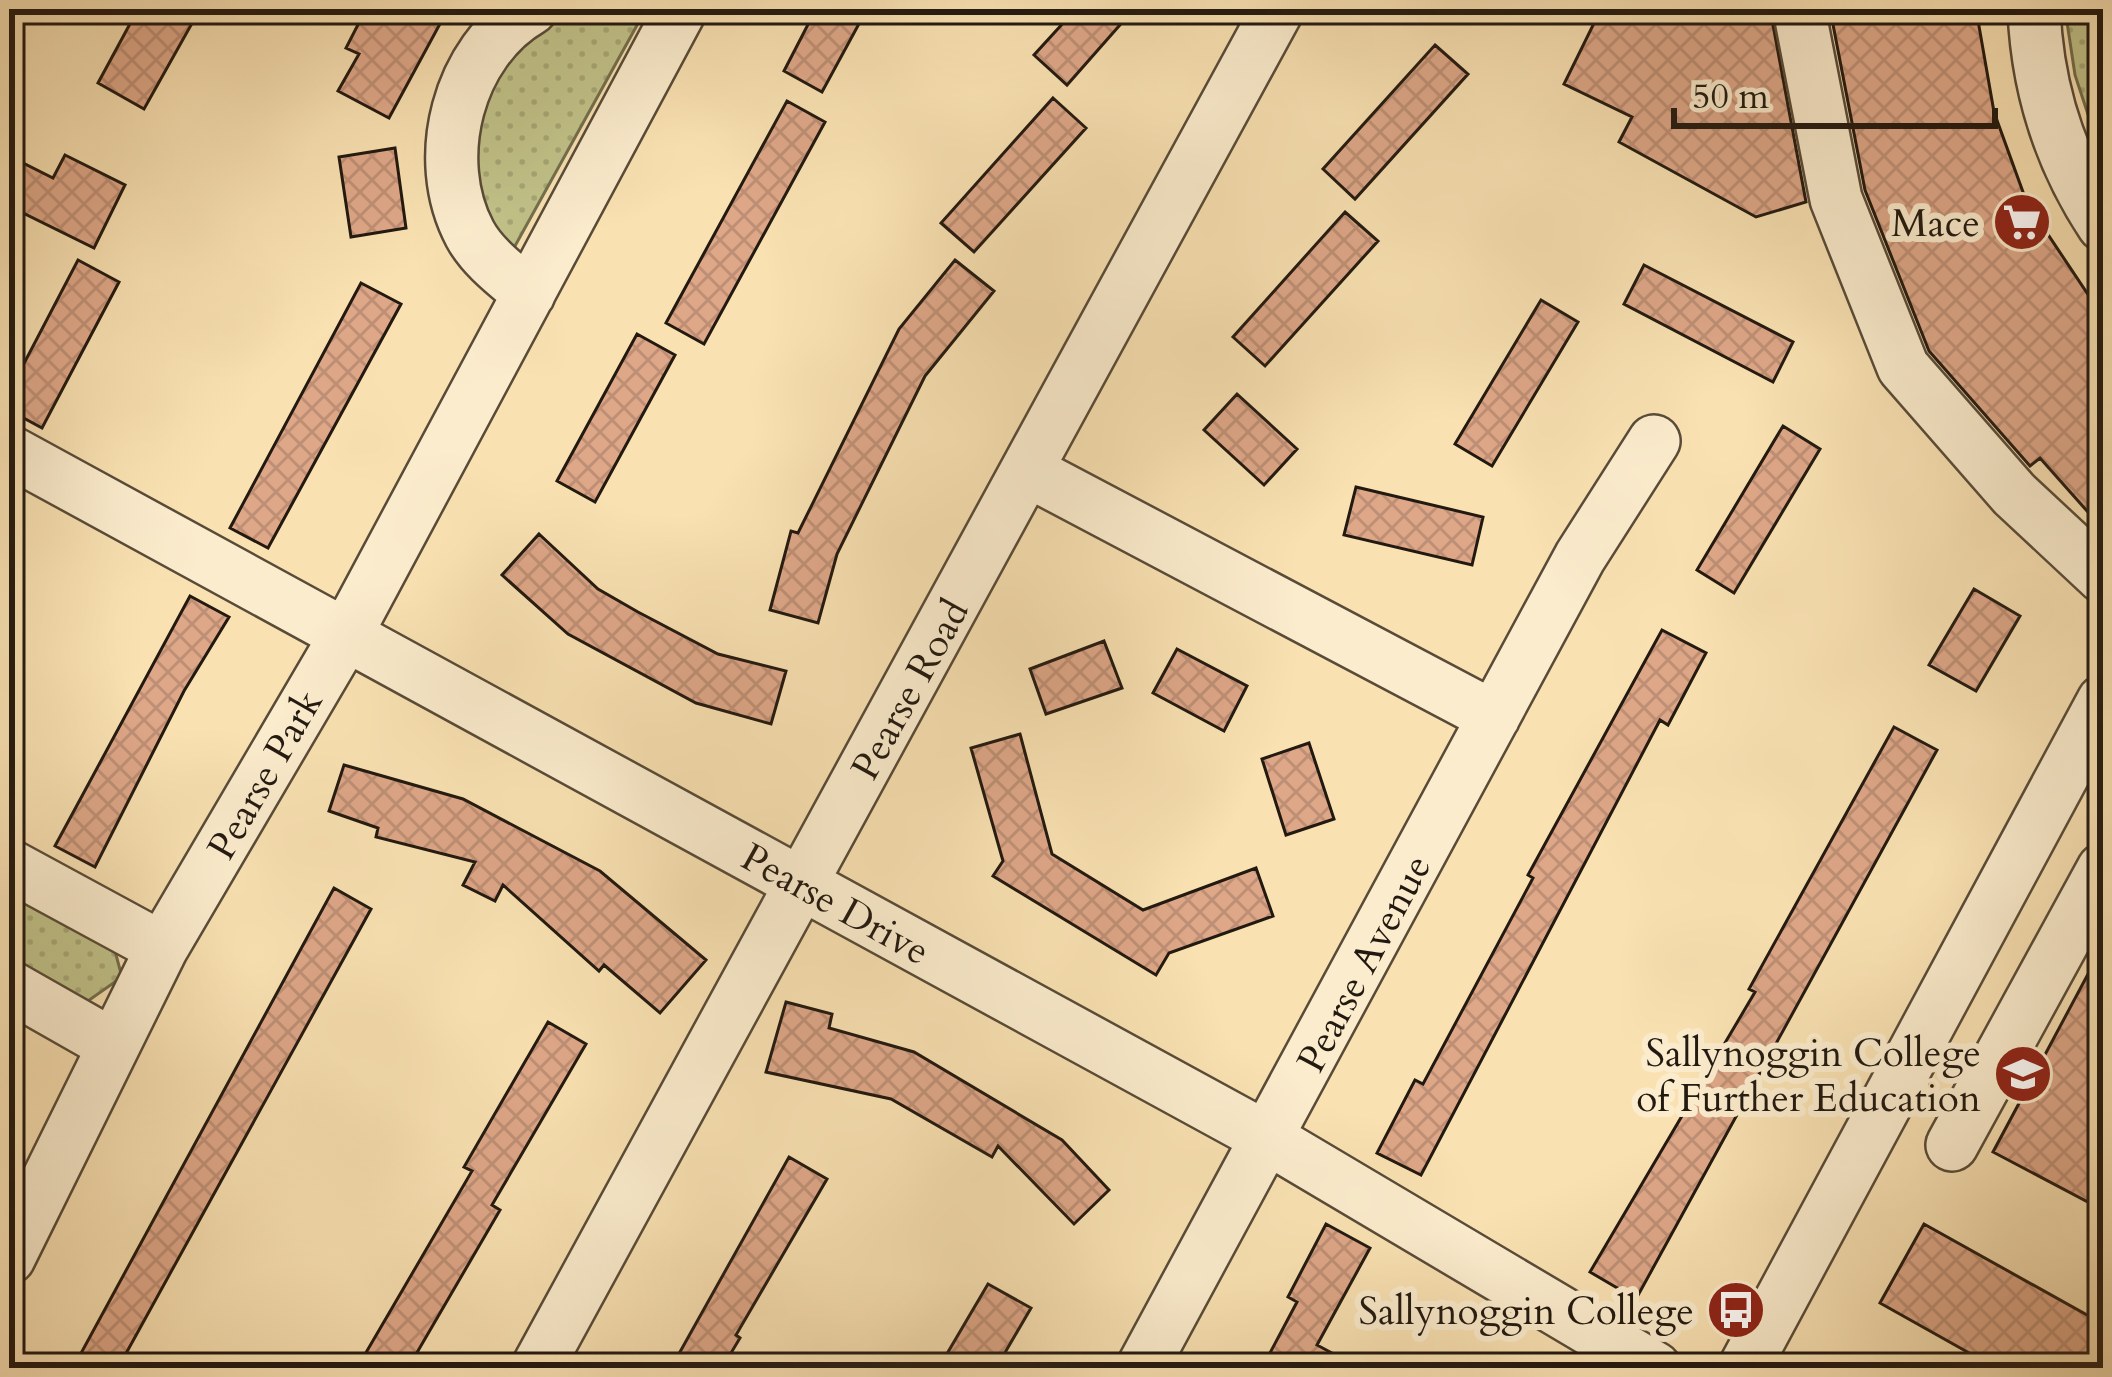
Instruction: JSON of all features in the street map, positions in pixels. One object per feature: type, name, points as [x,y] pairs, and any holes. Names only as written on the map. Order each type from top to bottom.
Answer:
[{"type":"street","points":[[529,294],[471,237],[459,207],[453,152],[456,117],[474,65],[491,40],[531,9]]},
{"type":"street","name":"Pearse Park","points":[[9,1258],[162,948],[347,633],[681,9]]},
{"type":"street","name":"Pearse Road","points":[[537,1368],[1279,9]]},
{"type":"street","points":[[1799,9],[1835,199],[1903,367],[2014,494],[2103,578]]},
{"type":"street","points":[[2034,9],[2036,52],[2060,145],[2103,226]]},
{"type":"street","name":"Pearse Avenue","points":[[1142,1368],[1580,557],[1654,441]]},
{"type":"street","name":"Pearse Drive","points":[[9,451],[1269,1139],[1655,1368]]},
{"type":"street","points":[[1028,471],[1494,717]]},
{"type":"street","points":[[1744,1368],[2099,719]]},
{"type":"street","points":[[9,865],[162,948]]},
{"type":"street","points":[[1952,1145],[2103,869]]},
{"type":"street","points":[[9,986],[111,1044]]},
{"type":"green space","points":[[574,9],[646,9],[510,255],[479,219],[475,117],[500,64],[538,25]]},
{"type":"green space","points":[[2065,9],[2103,9],[2103,160],[2075,75]]},
{"type":"green space","points":[[9,886],[112,940],[122,977],[78,1008],[9,968]]},
{"type":"building","points":[[138,9],[200,9],[144,109],[98,83]]},
{"type":"building","points":[[366,9],[448,9],[389,118],[338,91],[359,54],[346,48]]},
{"type":"building","points":[[816,9],[867,9],[822,92],[784,71]]},
{"type":"building","points":[[1076,9],[1134,9],[1067,85],[1034,55]]},
{"type":"building","points":[[1601,9],[1770,9],[1806,202],[1756,217],[1619,142],[1632,117],[1564,84]]},
{"type":"building","points":[[1830,9],[1976,9],[1994,112],[2027,203],[2103,317],[2103,529],[2040,458],[2030,466],[1929,351],[1865,190]]},
{"type":"building","points":[[1435,45],[1468,74],[1355,199],[1323,169]]},
{"type":"building","points":[[1053,98],[1086,128],[974,252],[941,223]]},
{"type":"building","points":[[787,101],[825,122],[704,344],[666,323]]},
{"type":"building","points":[[395,148],[406,228],[351,237],[339,157]]},
{"type":"building","points":[[65,155],[125,185],[94,248],[9,206],[9,156],[53,178]]},
{"type":"building","points":[[1345,212],[1378,241],[1265,366],[1233,337]]},
{"type":"building","points":[[78,260],[119,282],[42,428],[9,410],[9,392]]},
{"type":"building","points":[[955,260],[994,291],[925,376],[837,554],[818,623],[770,610],[791,531],[798,533],[899,329]]},
{"type":"building","points":[[1644,265],[1793,342],[1773,382],[1624,304]]},
{"type":"building","points":[[361,283],[401,304],[268,548],[230,528]]},
{"type":"building","points":[[1541,300],[1578,322],[1492,466],[1455,444]]},
{"type":"building","points":[[637,334],[675,355],[595,502],[557,481]]},
{"type":"building","points":[[1237,394],[1297,449],[1264,485],[1204,430]]},
{"type":"building","points":[[1783,426],[1820,449],[1734,593],[1697,570]]},
{"type":"building","points":[[1356,487],[1483,517],[1472,565],[1344,535]]},
{"type":"building","points":[[539,534],[598,589],[638,612],[718,654],[786,671],[771,724],[696,703],[568,634],[502,575]]},
{"type":"building","points":[[1974,589],[2020,616],[1976,691],[1929,665]]},
{"type":"building","points":[[190,596],[229,617],[184,691],[95,867],[55,846]]},
{"type":"building","points":[[1662,630],[1706,653],[1668,725],[1660,720],[1421,1175],[1377,1153],[1415,1080],[1423,1084],[1533,878],[1528,875]]},
{"type":"building","points":[[1104,641],[1122,688],[1046,714],[1030,669]]},
{"type":"building","points":[[1177,649],[1247,686],[1224,731],[1153,693]]},
{"type":"building","points":[[1894,727],[1937,750],[1636,1299],[1590,1272],[1755,992],[1749,989]]},
{"type":"building","points":[[1020,734],[1052,854],[1143,910],[1256,868],[1273,916],[1169,953],[1156,975],[993,876],[1003,861],[971,748]]},
{"type":"building","points":[[1309,743],[1334,819],[1286,835],[1262,759]]},
{"type":"building","points":[[344,765],[463,799],[600,871],[706,960],[660,1013],[604,965],[599,971],[503,885],[495,901],[463,885],[475,862],[376,837],[378,828],[329,811]]},
{"type":"building","points":[[334,888],[371,909],[118,1368],[73,1368]]},
{"type":"building","points":[[2103,946],[2103,1210],[1993,1152]]},
{"type":"building","points":[[786,1002],[832,1014],[829,1028],[914,1052],[1062,1140],[1109,1190],[1074,1224],[998,1146],[992,1157],[891,1099],[766,1072]]},
{"type":"building","points":[[548,1022],[586,1044],[492,1205],[500,1210],[408,1368],[357,1368],[472,1171],[464,1167]]},
{"type":"building","points":[[789,1157],[827,1179],[736,1335],[740,1338],[722,1368],[671,1368]]},
{"type":"building","points":[[1326,1224],[1370,1248],[1317,1345],[1360,1368],[1262,1368],[1297,1302],[1288,1297]]},
{"type":"building","points":[[1924,1224],[2103,1324],[2103,1368],[2055,1368],[2032,1356],[2025,1368],[1996,1368],[1880,1303]]},
{"type":"building","points":[[988,1284],[1031,1308],[996,1368],[976,1368],[948,1352]]},
{"type":"place","name":"Mace","points":[[2022,222]]},
{"type":"place","name":"Sallynoggin College of Further Education","points":[[2023,1074]]},
{"type":"place","name":"Sallynoggin College","points":[[1736,1310]]}]
